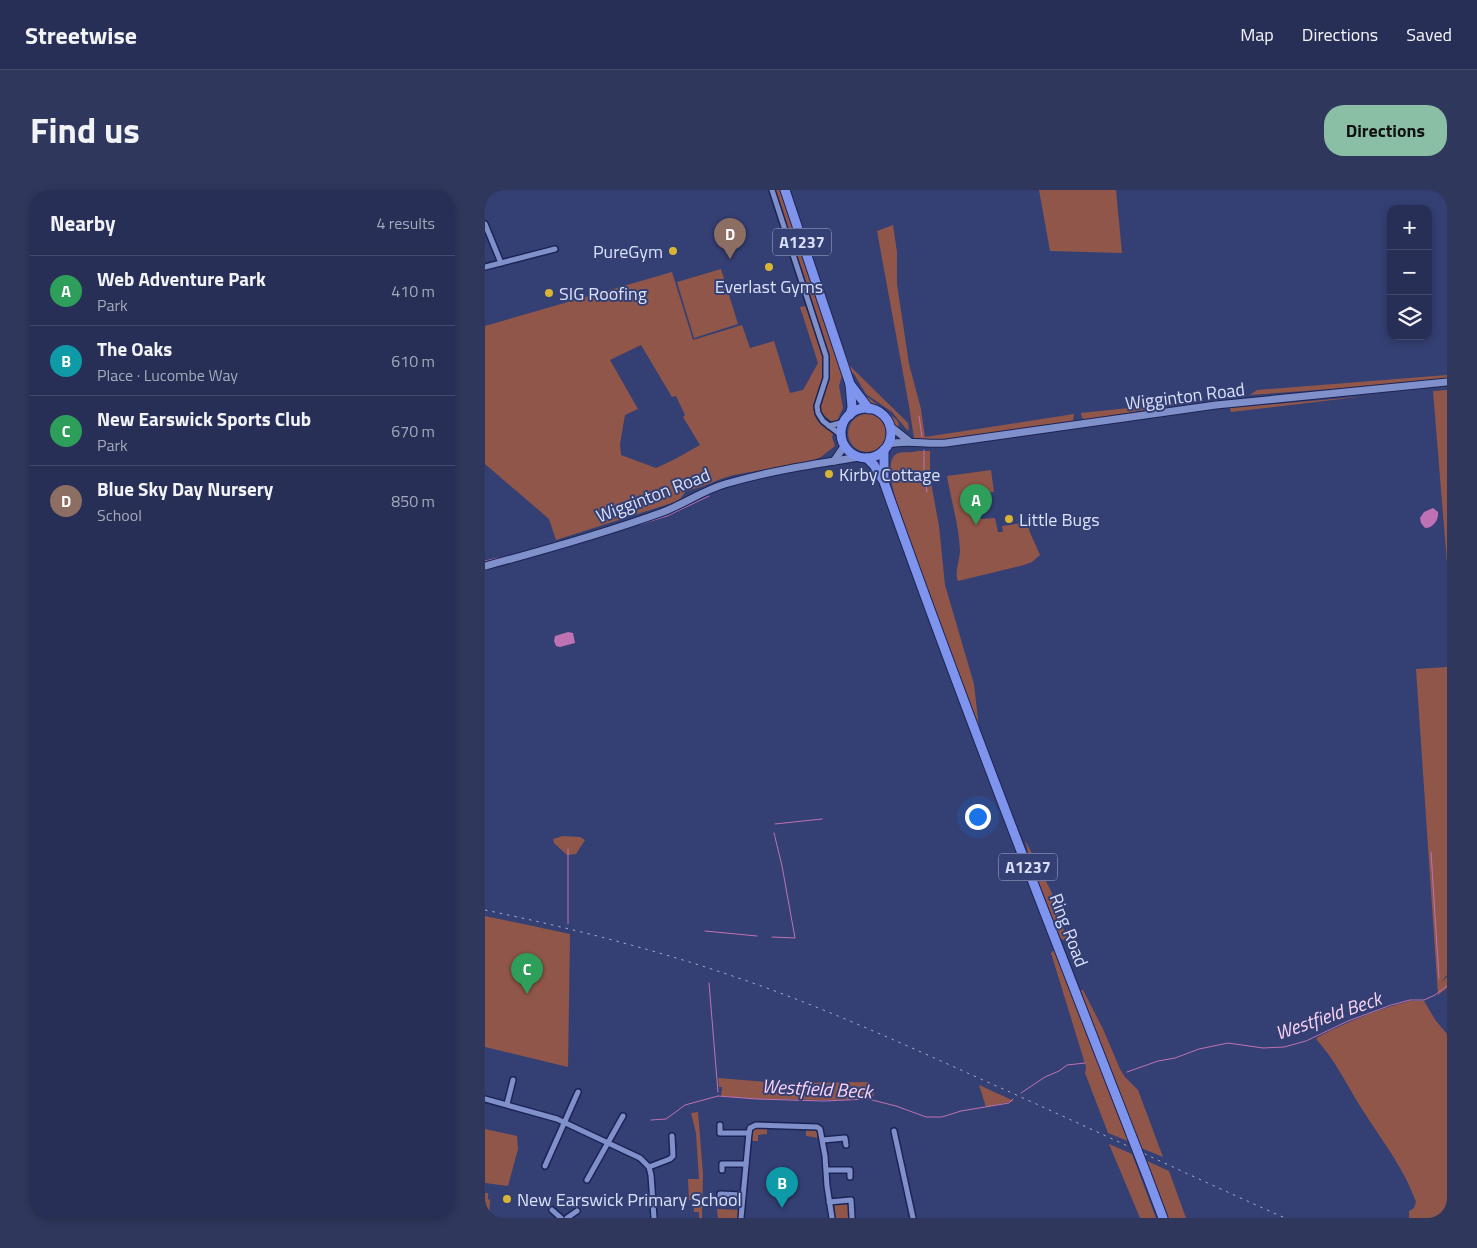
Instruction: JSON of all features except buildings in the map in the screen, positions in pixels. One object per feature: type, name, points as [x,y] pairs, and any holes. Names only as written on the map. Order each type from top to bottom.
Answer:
[{"type":"highway","name":"A1237","points":[[785,190],[850,384],[852,407],[847,418]]},
{"type":"highway","name":"A1237","points":[[850,384],[869,408]]},
{"type":"highway","points":[[869,408],[883,414],[890,426],[891,432],[887,447],[879,454],[863,458],[851,453],[841,435],[847,418],[859,409],[869,408]]},
{"type":"highway","name":"A1237","points":[[884,482],[887,447]]},
{"type":"highway","name":"A1237","points":[[863,458],[874,465],[884,482]]},
{"type":"highway","name":"Ring Road","points":[[884,482],[925,596],[1163,1218]]},
{"type":"main road","name":"Wigginton Road","points":[[909,441],[927,444],[1216,405],[1447,382]]},
{"type":"main road","points":[[890,426],[909,441]]},
{"type":"main road","points":[[887,447],[909,441]]},
{"type":"main road","points":[[834,461],[845,445]]},
{"type":"main road","name":"Wigginton Road","points":[[485,566],[638,520],[664,511],[723,484],[770,472],[863,458]]},
{"type":"street","points":[[772,190],[826,356],[826,378],[817,410],[820,419],[841,435]]},
{"type":"street","points":[[485,224],[501,262]]},
{"type":"street","points":[[485,267],[555,249]]},
{"type":"street","points":[[829,426],[847,418]]},
{"type":"street","points":[[507,1104],[513,1080]]},
{"type":"street","points":[[545,1166],[578,1092]]},
{"type":"street","points":[[485,1100],[507,1104],[564,1122],[640,1158],[649,1167],[654,1218]]},
{"type":"street","points":[[587,1180],[623,1116]]},
{"type":"street","points":[[720,1139],[721,1125]]},
{"type":"street","points":[[741,1218],[749,1133],[750,1128],[754,1125],[817,1127],[823,1140],[832,1218]]},
{"type":"street","points":[[844,1131],[846,1145]]},
{"type":"street","points":[[894,1131],[913,1218]]},
{"type":"street","points":[[721,1133],[749,1133]]},
{"type":"street","points":[[649,1167],[673,1156],[672,1136]]},
{"type":"street","points":[[823,1140],[845,1138]]},
{"type":"street","points":[[722,1170],[722,1160],[746,1164]]},
{"type":"street","points":[[849,1163],[850,1177]]},
{"type":"street","points":[[827,1170],[850,1170]]},
{"type":"street","points":[[720,1194],[743,1195]]},
{"type":"street","points":[[829,1202],[851,1198],[852,1218]]},
{"type":"street","points":[[552,1210],[561,1218]]},
{"type":"street","points":[[567,1218],[577,1211]]},
{"type":"shaded area","points":[[775,190],[782,190],[842,375],[839,386],[843,408],[837,421],[831,421],[821,413],[820,407],[829,379],[828,353]]},
{"type":"shaded area","points":[[1039,190],[1116,190],[1122,253],[1050,251]]},
{"type":"shaded area","points":[[893,225],[897,252],[897,284],[909,364],[921,409],[925,437],[1074,414],[1073,421],[951,440],[917,440],[914,438],[877,231]]},
{"type":"shaded area","points":[[721,269],[738,324],[694,338],[677,282]]},
{"type":"shaded area","points":[[672,272],[693,340],[742,325],[750,348],[774,341],[790,393],[803,390],[818,363],[800,307],[805,306],[819,341],[824,362],[824,373],[814,410],[816,418],[822,425],[834,432],[832,437],[835,446],[821,457],[811,461],[734,475],[686,491],[675,502],[556,540],[549,519],[485,464],[485,326]],"holes":[[[641,345],[672,397],[676,396],[685,415],[683,417],[700,445],[656,468],[621,455],[620,444],[625,415],[638,409],[610,360]]]},
{"type":"shaded area","points":[[823,294],[850,366],[908,423],[908,431],[892,412],[866,394],[854,374],[848,370]]},
{"type":"shaded area","points":[[1447,375],[1447,378],[1373,386],[1250,395],[1257,390]]},
{"type":"shaded area","points":[[1447,390],[1447,563],[1433,391]]},
{"type":"shaded area","points":[[861,396],[869,398],[897,420],[899,424],[897,430],[883,411],[869,405]]},
{"type":"shaded area","points":[[1366,396],[1231,412],[1230,408]]},
{"type":"shaded area","points":[[1204,400],[1086,420],[1082,418],[1081,413]]},
{"type":"shaded area","points":[[867,414],[874,415],[880,420],[885,426],[885,440],[880,446],[874,451],[867,452],[860,451],[854,446],[849,440],[848,433],[849,426],[854,420],[860,415]]},
{"type":"shaded area","points":[[930,451],[930,477],[939,526],[945,585],[974,684],[979,728],[917,565],[917,559],[893,489],[891,463],[895,455]]},
{"type":"shaded area","points":[[991,470],[994,492],[981,494],[980,498],[974,500],[976,517],[980,516],[981,519],[995,518],[998,532],[1003,532],[1002,526],[1029,522],[1029,530],[1040,555],[1032,562],[1024,565],[958,581],[960,550],[957,522],[947,476]]},
{"type":"shaded area","points":[[1433,508],[1438,512],[1436,521],[1431,527],[1425,528],[1420,518],[1424,512]]},
{"type":"shaded area","points":[[568,632],[573,633],[575,643],[560,647],[556,646],[555,636]]},
{"type":"shaded area","points":[[1447,667],[1447,975],[1441,982],[1447,977],[1447,988],[1438,995],[1416,669]]},
{"type":"shaded area","points":[[563,836],[580,837],[585,840],[576,854],[567,855],[554,843],[553,839]]},
{"type":"shaded area","points":[[1025,840],[1051,891],[1071,945],[1059,937],[1034,876]]},
{"type":"shaded area","points":[[485,916],[570,934],[568,1067],[485,1047]]},
{"type":"shaded area","points":[[1055,949],[1130,1142],[1108,1133],[1085,1073],[1086,1067],[1051,953]]},
{"type":"shaded area","points":[[1080,990],[1083,990],[1103,1029],[1120,1069],[1138,1090],[1163,1157],[1141,1148]]},
{"type":"shaded area","points":[[1410,1001],[1424,1001],[1436,1021],[1447,1034],[1447,1218],[1409,1218],[1409,1211],[1414,1208],[1416,1202],[1405,1176],[1335,1063],[1316,1039],[1363,1016]]},
{"type":"shaded area","points":[[718,1078],[781,1083],[869,1082],[874,1095],[872,1099],[824,1100],[757,1099],[721,1096],[722,1087],[719,1087]]},
{"type":"shaded area","points":[[979,1085],[1014,1101],[986,1107]]},
{"type":"shaded area","points":[[698,1112],[703,1174],[702,1218],[699,1218],[699,1212],[694,1212],[693,1200],[689,1200],[688,1179],[699,1179],[696,1133],[691,1113]]},
{"type":"shaded area","points":[[758,1127],[767,1128],[767,1134],[758,1135],[758,1141],[753,1141],[751,1139],[753,1130]]},
{"type":"shaded area","points":[[485,1129],[517,1136],[518,1149],[508,1186],[485,1183]]},
{"type":"shaded area","points":[[806,1129],[819,1132],[819,1138],[806,1136]]},
{"type":"shaded area","points":[[1109,1144],[1132,1154],[1156,1218],[1140,1218]]},
{"type":"shaded area","points":[[1145,1160],[1169,1171],[1186,1218],[1168,1218]]},
{"type":"shaded area","points":[[485,1193],[488,1193],[488,1199],[490,1200],[489,1218],[485,1217]]},
{"type":"shaded area","points":[[846,1203],[850,1208],[849,1218],[836,1218],[834,1205]]},
{"type":"shaded area","points":[[717,1209],[742,1210],[741,1218],[718,1218]]},
{"type":"waterway","points":[[919,416],[922,437]]},
{"type":"waterway","points":[[924,450],[927,492]]},
{"type":"waterway","points":[[641,524],[667,516],[709,496]]},
{"type":"waterway","points":[[485,561],[498,558]]},
{"type":"waterway","points":[[775,824],[822,819]]},
{"type":"waterway","points":[[772,937],[795,938],[774,833]]},
{"type":"waterway","points":[[568,849],[568,924]]},
{"type":"waterway","points":[[1431,852],[1439,978]]},
{"type":"waterway","points":[[705,931],[757,936]]},
{"type":"waterway","points":[[709,983],[718,1092]]},
{"type":"waterway","name":"Westfield Beck","points":[[1127,1072],[1199,1049],[1228,1043],[1263,1048],[1284,1047],[1306,1041],[1348,1021],[1391,1005],[1410,1000],[1424,1000],[1447,986]]},
{"type":"waterway","name":"Westfield Beck","points":[[1021,1093],[1067,1065],[1085,1063]]},
{"type":"waterway","name":"Westfield Beck","points":[[651,1120],[666,1119],[685,1105],[718,1096],[824,1101],[868,1099],[896,1106],[926,1117],[942,1117],[961,1111],[1009,1103],[1013,1099]]},
{"type":"railway","points":[[485,910],[591,934],[661,953],[792,997],[928,1055],[1285,1218]]},
{"type":"place","name":"PureGym","points":[[673,251]]},
{"type":"place","name":"Blue Sky Day Nursery","points":[[730,259]]},
{"type":"place","name":"Everlast Gyms","points":[[769,267]]},
{"type":"place","name":"SIG Roofing","points":[[549,293]]},
{"type":"place","name":"Kirby Cottage","points":[[829,474]]},
{"type":"place","name":"Little Bugs","points":[[1009,519]]},
{"type":"place","name":"Web Adventure Park","points":[[976,525]]},
{"type":"place","name":"New Earswick Sports Club","points":[[527,994]]},
{"type":"place","name":"New Earswick Primary School","points":[[507,1199]]},
{"type":"place","name":"The Oaks","points":[[782,1208]]}]
